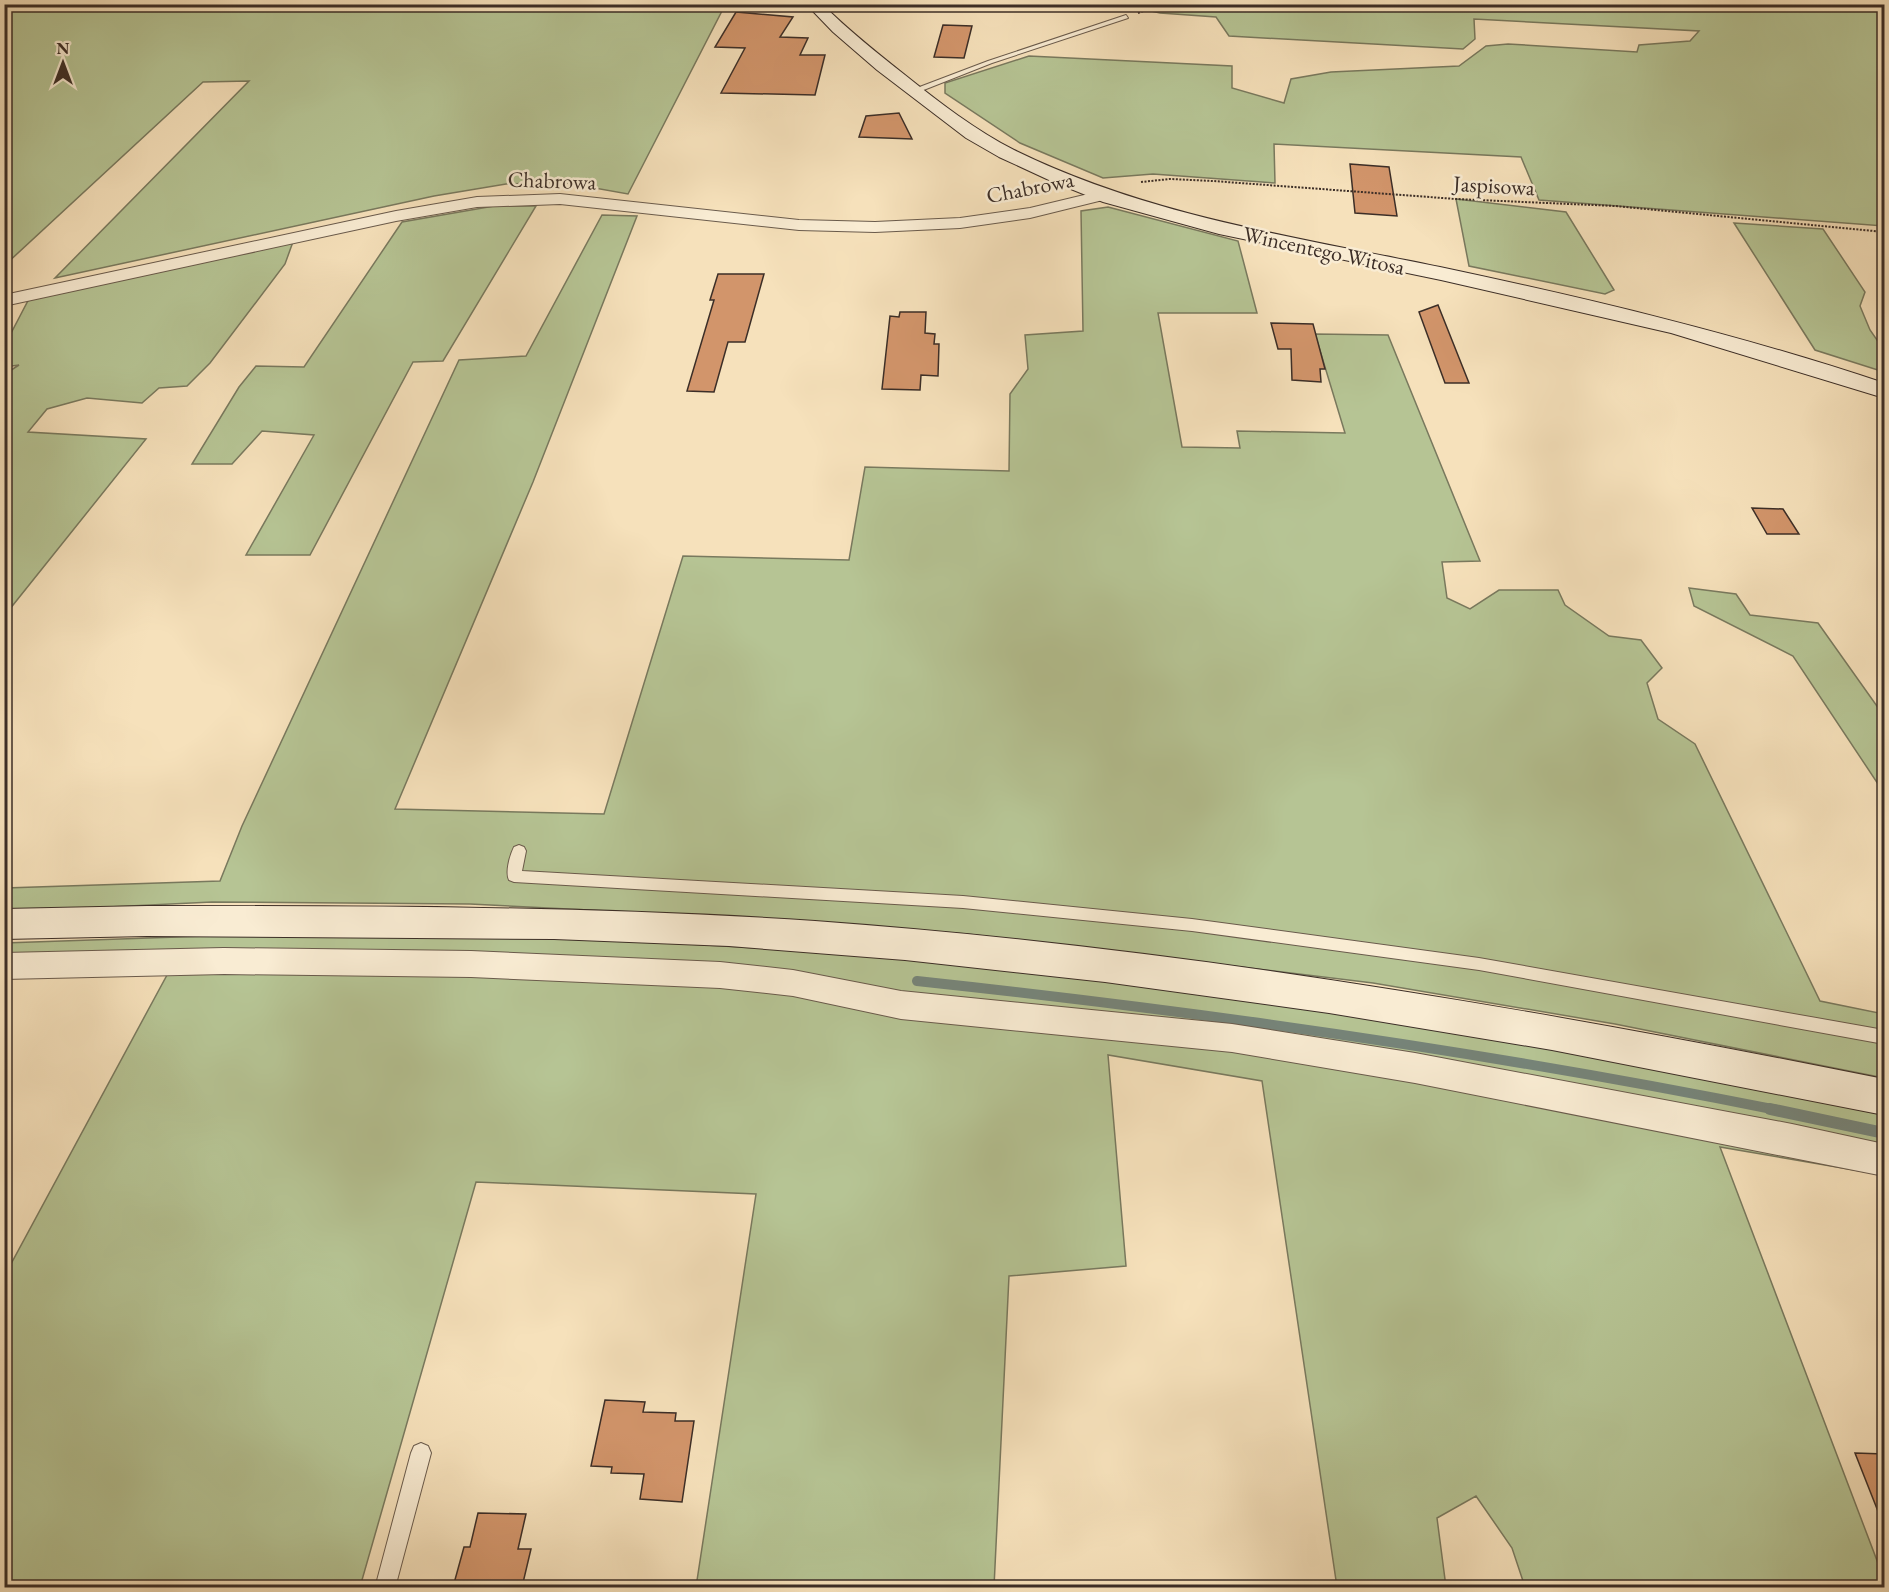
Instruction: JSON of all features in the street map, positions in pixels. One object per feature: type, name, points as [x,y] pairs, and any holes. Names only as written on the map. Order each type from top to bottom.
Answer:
[{"type":"main road","name":"Wincentego Witosa","points":[[813,4],[832,23],[913,91],[976,137],[1008,154],[1105,195],[1180,218],[1272,241],[1438,273],[1678,328],[1884,391]]},
{"type":"main road","points":[[4,924],[159,920],[433,920],[625,926],[803,936],[990,952],[1427,1011],[1731,1065],[1884,1097]]},
{"type":"street","name":"Chabrowa","points":[[4,301],[396,216],[477,202],[560,199],[799,225],[875,227],[960,223],[1030,213],[1105,195]]},
{"type":"street","points":[[4,966],[224,961],[471,963],[730,976],[793,983],[901,1005],[1232,1038],[1415,1068],[1792,1140],[1884,1160]]},
{"type":"lane","points":[[913,91],[990,62],[1126,18]]},
{"type":"lane","points":[[519,851],[514,876],[963,902],[1192,925],[1479,964],[1884,1037]]},
{"type":"lane","points":[[385,1587],[421,1453]]},
{"type":"path","points":[[1126,18],[1162,4]]},
{"type":"path","name":"Jaspisowa","points":[[1105,195],[1131,183],[1170,180],[1213,181],[1456,199],[1615,206],[1884,232]]},
{"type":"green space","points":[[5,4],[725,5],[628,194],[561,182],[506,184],[434,196],[55,278],[249,81],[203,82],[5,265]]},
{"type":"green space","points":[[1125,5],[1884,5],[1884,226],[1539,200],[1521,157],[1274,144],[1275,183],[1153,174],[1103,178],[1020,143],[945,93],[945,83],[1029,56],[1232,66],[1232,88],[1284,103],[1291,79],[1331,72],[1459,66],[1486,46],[1508,44],[1637,52],[1639,45],[1690,41],[1699,31],[1474,19],[1475,39],[1463,49],[1229,36],[1216,17],[1160,13]]},
{"type":"green space","points":[[1456,199],[1566,212],[1614,290],[1605,294],[1469,266]]},
{"type":"green space","points":[[494,206],[536,206],[443,361],[413,362],[310,555],[246,555],[314,435],[262,431],[232,464],[192,464],[239,387],[256,366],[304,367],[402,222]]},
{"type":"green space","points":[[1108,207],[1238,241],[1257,313],[1158,313],[1182,447],[1240,448],[1237,431],[1345,433],[1315,334],[1388,335],[1480,561],[1442,562],[1447,598],[1470,609],[1499,590],[1558,590],[1565,605],[1609,636],[1641,640],[1662,668],[1647,683],[1658,719],[1695,744],[1820,1001],[1884,1014],[1884,1078],[1615,1024],[1373,983],[967,934],[788,920],[470,904],[212,902],[5,912],[5,888],[220,881],[242,826],[459,360],[526,356],[602,215],[637,216],[533,482],[395,809],[604,814],[683,556],[849,560],[865,467],[1009,471],[1010,394],[1028,369],[1025,335],[1083,331],[1081,211]]},
{"type":"green space","points":[[1734,223],[1823,229],[1865,292],[1860,306],[1870,330],[1884,350],[1884,372],[1815,350]]},
{"type":"green space","points":[[294,239],[285,264],[210,363],[187,386],[159,388],[142,403],[87,398],[47,409],[28,432],[146,439],[5,615],[5,374],[19,365],[5,367],[5,340],[9,337],[31,295]]},
{"type":"green space","points":[[1689,588],[1736,594],[1750,615],[1818,623],[1884,716],[1884,793],[1793,656],[1694,606]]},
{"type":"green space","points":[[207,936],[555,936],[873,955],[1158,985],[1589,1053],[1884,1115],[1884,1175],[1720,1147],[1884,1579],[1884,1587],[1525,1587],[1512,1548],[1476,1496],[1437,1518],[1446,1587],[1337,1587],[1262,1081],[1108,1055],[1126,1266],[1009,1276],[994,1587],[696,1587],[756,1194],[476,1182],[360,1587],[5,1587],[5,1275],[167,975],[5,977],[4,943]]},
{"type":"building","points":[[736,12],[793,17],[780,37],[808,38],[800,55],[825,55],[815,95],[721,93],[745,48],[715,47]]},
{"type":"building","points":[[943,25],[972,26],[964,58],[934,57]]},
{"type":"building","points":[[899,113],[912,139],[859,137],[866,116]]},
{"type":"building","points":[[1350,164],[1389,167],[1397,216],[1355,213]]},
{"type":"building","points":[[718,274],[764,274],[745,342],[728,342],[714,392],[687,391],[714,300],[710,300]]},
{"type":"building","points":[[1438,305],[1469,383],[1445,383],[1419,312]]},
{"type":"building","points":[[900,312],[926,312],[925,333],[935,334],[934,344],[939,344],[938,376],[921,375],[920,390],[882,389],[890,316],[899,317]]},
{"type":"building","points":[[1271,323],[1313,324],[1325,369],[1320,369],[1321,382],[1292,380],[1291,349],[1278,349]]},
{"type":"building","points":[[1752,508],[1783,509],[1799,534],[1767,534]]},
{"type":"building","points":[[605,1400],[645,1402],[643,1412],[676,1413],[675,1421],[694,1421],[682,1502],[640,1499],[644,1474],[611,1473],[612,1467],[591,1466]]},
{"type":"building","points":[[1855,1453],[1884,1454],[1884,1524],[1883,1524]]},
{"type":"building","points":[[478,1513],[526,1514],[518,1549],[531,1549],[522,1587],[453,1587],[464,1547],[470,1547]]},
{"type":"waterway","points":[[917,981],[1241,1020],[1456,1052],[1777,1110]]},
{"type":"waterway","points":[[1770,1109],[1884,1133]]}]
